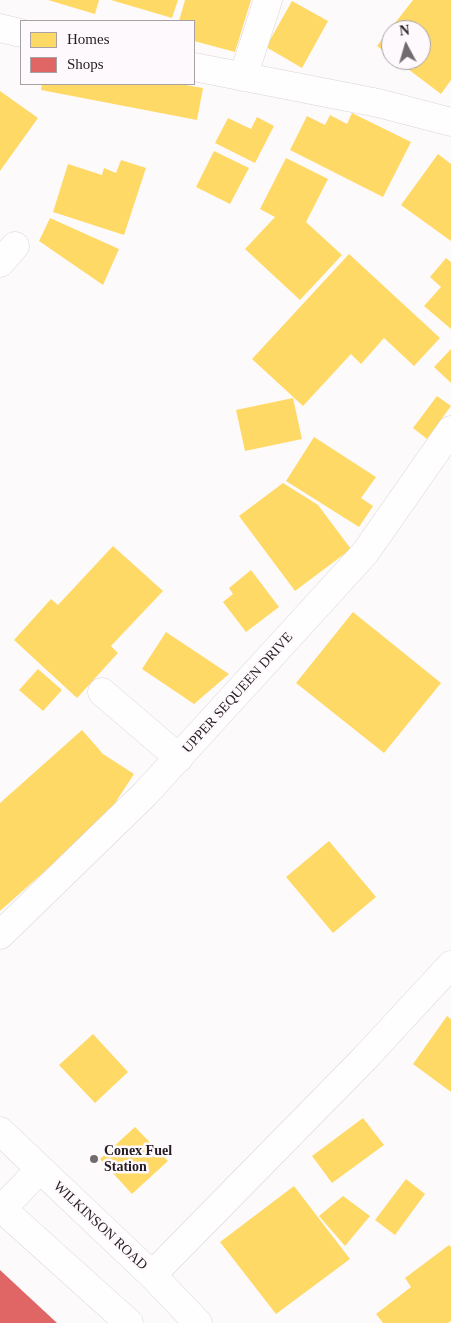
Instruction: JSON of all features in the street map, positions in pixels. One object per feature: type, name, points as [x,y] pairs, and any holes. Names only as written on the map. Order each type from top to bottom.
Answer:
[{"type":"street","points":[[244,77],[268,0]]},
{"type":"street","points":[[0,28],[20,32]]},
{"type":"street","points":[[195,67],[378,103],[451,122]]},
{"type":"street","name":"UPPER SEQUEEN DRIVE","points":[[0,935],[145,794],[365,553],[451,430]]},
{"type":"street","points":[[102,692],[178,758]]},
{"type":"street","points":[[152,1275],[365,1058],[451,965]]},
{"type":"street","name":"WILKINSON ROAD","points":[[0,1131],[152,1275],[198,1323]]},
{"type":"street","points":[[40,1169],[1,1208],[129,1323]]},
{"type":"building: Homes","points":[[48,0],[99,0],[95,14]]},
{"type":"building: Homes","points":[[111,0],[178,0],[172,18]]},
{"type":"building: Homes","points":[[185,0],[251,0],[235,52],[195,41],[195,20],[179,20]]},
{"type":"building: Homes","points":[[413,0],[451,0],[451,80],[441,94],[409,70],[431,70],[431,20],[397,20]]},
{"type":"building: Homes","points":[[292,1],[328,21],[302,68],[266,47]]},
{"type":"building: Homes","points":[[381,41],[381,49],[377,46]]},
{"type":"building: Homes","points":[[42,85],[186,85],[203,88],[197,120],[41,90]]},
{"type":"building: Homes","points":[[0,91],[38,118],[0,171]]},
{"type":"building: Homes","points":[[352,113],[411,142],[383,197],[290,150],[307,116],[325,125],[330,115],[347,124]]},
{"type":"building: Homes","points":[[257,117],[274,126],[255,163],[215,143],[228,118],[251,129]]},
{"type":"building: Homes","points":[[214,151],[249,168],[230,204],[196,187]]},
{"type":"building: Homes","points":[[438,154],[451,164],[451,241],[401,205]]},
{"type":"building: Homes","points":[[286,158],[328,179],[306,222],[342,255],[300,300],[245,249],[275,217],[260,209]]},
{"type":"building: Homes","points":[[121,160],[146,168],[124,235],[53,212],[68,164],[102,175],[104,168],[116,173]]},
{"type":"building: Homes","points":[[50,218],[119,249],[103,285],[39,241]]},
{"type":"building: Homes","points":[[349,254],[440,338],[414,366],[384,338],[361,364],[351,354],[303,406],[252,359]]},
{"type":"building: Homes","points":[[446,258],[451,262],[451,329],[424,306],[441,287],[430,277]]},
{"type":"building: Homes","points":[[451,349],[451,383],[434,367]]},
{"type":"building: Homes","points":[[437,396],[451,406],[427,439],[413,428]]},
{"type":"building: Homes","points":[[293,398],[302,439],[245,451],[236,410]]},
{"type":"building: Homes","points":[[314,437],[376,477],[361,498],[373,506],[359,527],[286,481]]},
{"type":"building: Homes","points":[[283,483],[318,505],[351,549],[295,591],[239,516]]},
{"type":"building: Homes","points":[[113,546],[163,591],[111,646],[118,653],[77,698],[14,640],[51,599],[58,605]]},
{"type":"building: Homes","points":[[251,570],[279,607],[246,632],[223,602],[233,594],[229,588]]},
{"type":"building: Homes","points":[[353,612],[441,683],[384,753],[296,683]]},
{"type":"building: Homes","points":[[166,632],[229,674],[194,704],[142,669]]},
{"type":"building: Homes","points":[[38,669],[62,690],[43,711],[19,690]]},
{"type":"building: Homes","points":[[82,730],[103,754],[134,774],[106,817],[0,911],[0,803]]},
{"type":"building: Homes","points":[[329,841],[376,897],[333,933],[286,877]]},
{"type":"building: Homes","points":[[447,1016],[451,1019],[451,1092],[413,1064]]},
{"type":"building: Homes","points":[[93,1034],[128,1072],[95,1103],[59,1065]]},
{"type":"building: Homes","points":[[363,1118],[384,1145],[332,1183],[312,1156]]},
{"type":"building: Homes","points":[[135,1127],[168,1161],[132,1194],[100,1159]]},
{"type":"building: Homes","points":[[406,1179],[425,1194],[395,1235],[375,1220]]},
{"type":"building: Homes","points":[[294,1186],[350,1259],[276,1314],[220,1242]]},
{"type":"building: Homes","points":[[343,1196],[370,1216],[345,1246],[319,1216]]},
{"type":"building: Homes","points":[[449,1245],[451,1247],[451,1321],[448,1323],[383,1323],[376,1314],[411,1287],[405,1278]]},
{"type":"building: Shops","points":[[0,1270],[57,1323],[0,1323]]},
{"type":"place","name":"Conex Fuel Station","points":[[94,1159]]}]
